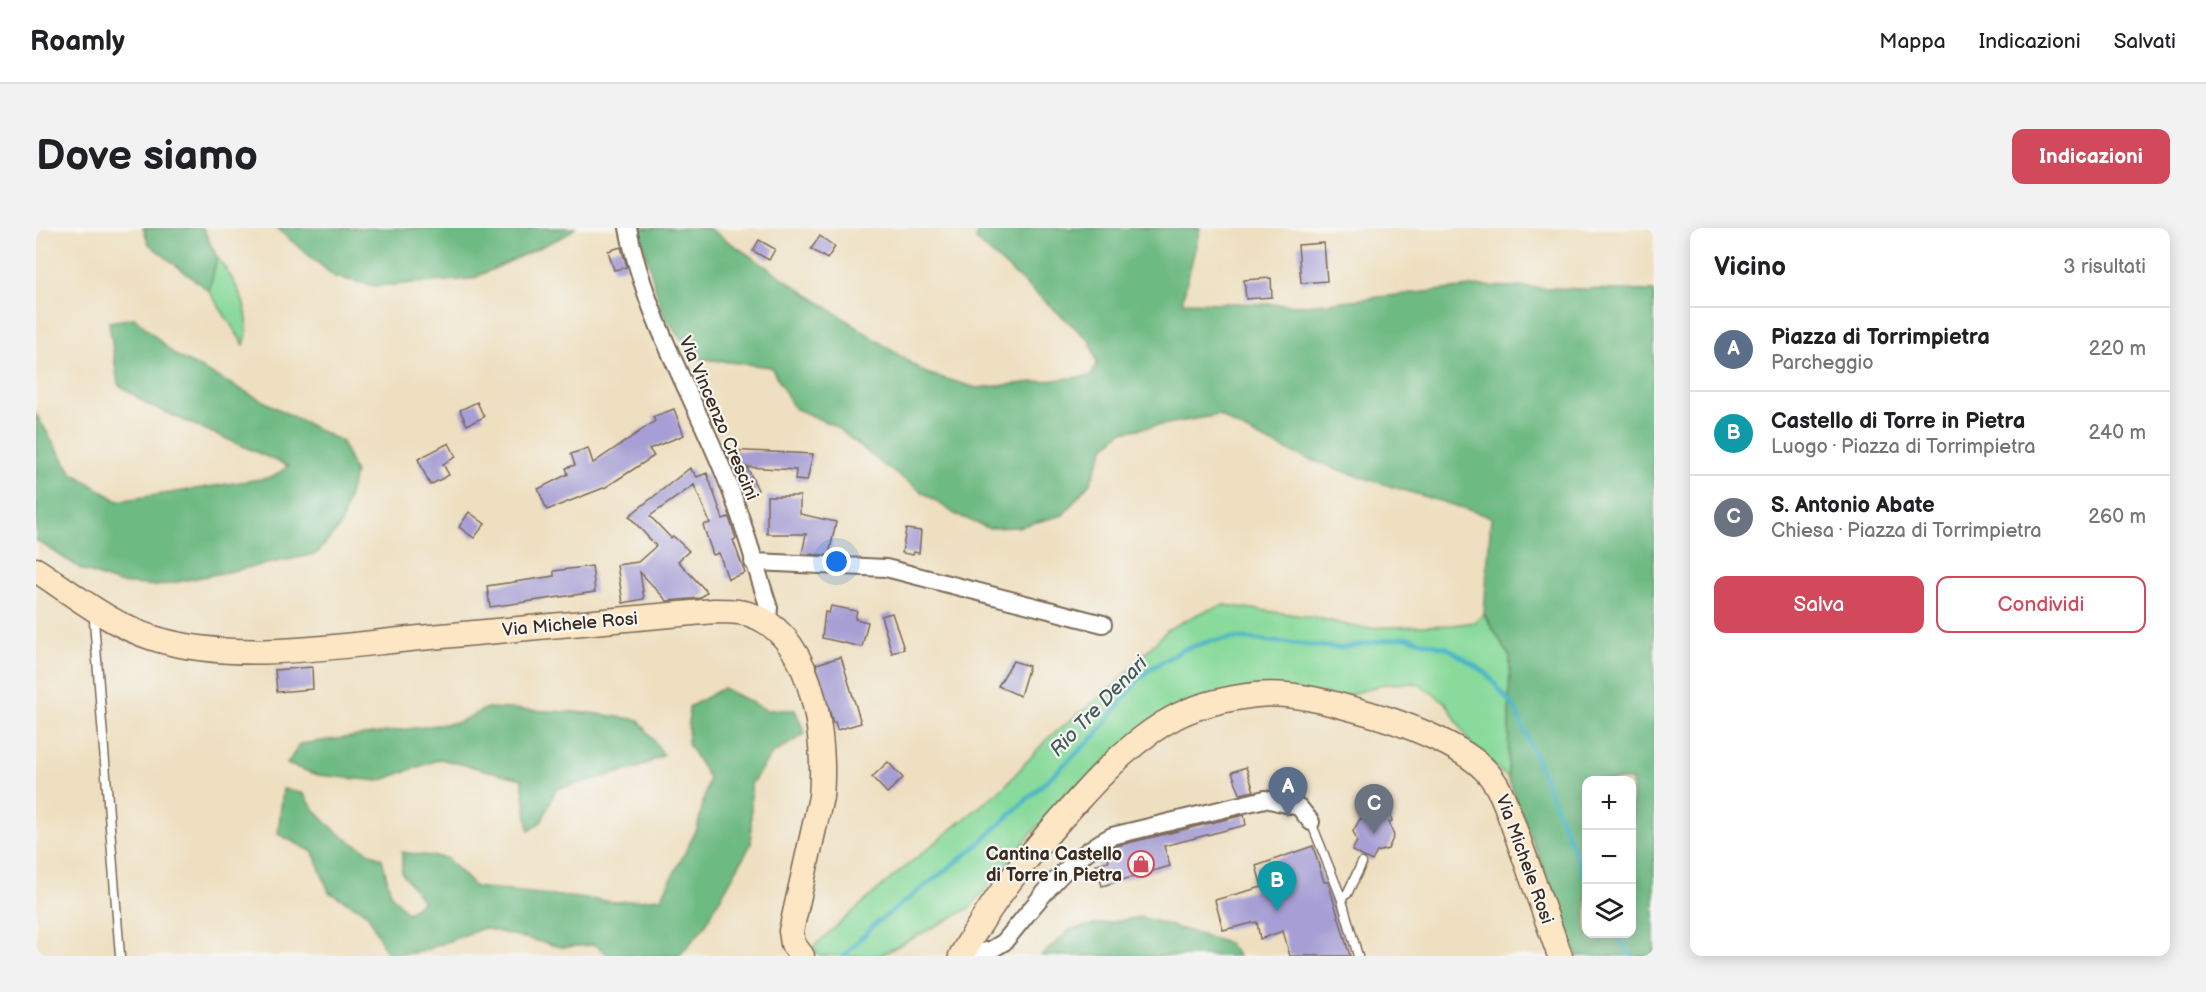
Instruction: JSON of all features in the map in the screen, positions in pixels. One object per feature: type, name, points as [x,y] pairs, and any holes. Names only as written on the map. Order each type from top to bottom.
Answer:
[{"type":"street","name":"Via Vincenzo Crescini","points":[[628,228],[638,271],[652,308],[726,478],[769,608],[768,624]]},
{"type":"street","points":[[753,562],[886,568],[1103,624]]},
{"type":"street","name":"Via Michele Rosi","points":[[36,570],[138,633],[165,642],[196,648],[255,651],[714,611],[747,613],[768,624],[789,646],[804,672],[814,704],[821,746],[820,796],[792,923],[792,941],[800,954]]},
{"type":"street","name":"Via Michele Rosi","points":[[962,956],[997,895],[1047,834],[1110,765],[1135,744],[1178,716],[1212,703],[1258,695],[1318,701],[1412,726],[1481,765],[1496,783],[1506,805],[1560,956]]},
{"type":"street","points":[[962,956],[991,950],[1004,942],[1070,865],[1092,847],[1112,836],[1265,799],[1299,807],[1311,822]]},
{"type":"lane","points":[[99,611],[94,621],[120,956]]},
{"type":"lane","points":[[1311,822],[1341,897],[1358,956]]},
{"type":"lane","points":[[1341,897],[1347,894],[1362,863]]},
{"type":"green space","points":[[143,228],[203,228],[217,257],[209,291],[149,244]]},
{"type":"green space","points":[[276,228],[575,228],[566,235],[472,279],[375,286],[335,277]]},
{"type":"green space","points":[[639,228],[708,228],[926,373],[977,388],[1091,376],[1097,363],[1090,341],[976,240],[978,228],[1200,228],[1182,302],[1307,305],[1480,286],[1654,291],[1654,956],[1577,956],[1508,778],[1510,657],[1484,614],[1491,517],[1316,462],[1249,433],[1219,415],[1121,432],[1104,448],[1091,481],[1063,515],[1018,527],[988,528],[955,514],[886,467],[835,426],[794,408],[771,367],[696,358],[662,313]]},
{"type":"green space","points":[[217,257],[242,298],[247,321],[244,345],[209,291]]},
{"type":"green space","points":[[135,318],[175,355],[342,442],[355,473],[340,527],[316,554],[157,586],[118,583],[83,570],[36,540],[36,414],[71,472],[118,501],[273,477],[288,466],[147,404],[118,384],[109,322]]},
{"type":"green space","points":[[1224,605],[1317,618],[1361,628],[1454,625],[1475,622],[1484,614],[1510,657],[1508,778],[1471,745],[1446,703],[1417,683],[1384,684],[1343,697],[1266,687],[1118,749],[1037,827],[970,908],[879,956],[819,956],[812,948],[883,885],[1005,786],[1047,739],[1117,683],[1168,629],[1202,612]]},
{"type":"green space","points":[[723,688],[766,710],[795,710],[805,734],[771,755],[751,784],[751,844],[704,927],[679,956],[610,956],[595,945],[561,947],[484,928],[420,952],[388,956],[367,913],[329,892],[313,852],[278,834],[283,789],[304,794],[328,824],[348,840],[382,859],[391,895],[407,913],[423,901],[402,873],[402,852],[446,858],[475,887],[616,902],[661,898],[697,829],[709,778],[688,744],[689,707]]},
{"type":"green space","points":[[487,708],[591,713],[639,720],[664,755],[638,768],[556,789],[542,821],[529,831],[522,779],[440,759],[379,781],[318,775],[287,764],[300,744],[459,722]]},
{"type":"green space","points":[[1141,917],[1228,943],[1238,956],[1041,956],[1071,929]]},
{"type":"building","points":[[820,236],[835,247],[827,259],[811,249]]},
{"type":"building","points":[[759,240],[775,249],[769,260],[753,251]]},
{"type":"building","points":[[1324,243],[1327,281],[1301,283],[1298,245]]},
{"type":"building","points":[[621,247],[627,267],[614,270],[608,251]]},
{"type":"building","points":[[1271,278],[1272,297],[1246,299],[1244,280]]},
{"type":"building","points":[[477,402],[484,417],[467,425],[460,410]]},
{"type":"building","points":[[674,409],[684,435],[649,449],[654,456],[606,487],[547,510],[538,489],[568,474],[566,468],[575,465],[571,454],[588,448],[593,463],[655,421],[653,417]]},
{"type":"building","points":[[449,443],[456,457],[443,464],[449,475],[430,485],[418,459]]},
{"type":"building","points":[[725,450],[813,454],[807,481],[795,480],[796,470],[747,467],[758,490],[746,496]]},
{"type":"building","points":[[690,468],[697,477],[707,473],[723,519],[729,517],[736,539],[733,540],[745,573],[728,579],[719,553],[713,555],[703,525],[710,523],[694,485],[650,516],[671,538],[673,536],[689,551],[678,561],[707,592],[700,598],[667,601],[640,572],[644,599],[623,603],[617,565],[638,562],[656,546],[629,516]]},
{"type":"building","points":[[767,496],[800,496],[800,514],[836,522],[829,555],[802,554],[806,534],[767,534]]},
{"type":"building","points":[[469,512],[485,524],[474,538],[459,527]]},
{"type":"building","points":[[906,529],[921,531],[919,553],[914,552],[913,555],[902,553]]},
{"type":"building","points":[[592,566],[595,592],[490,607],[487,586],[554,576],[554,571]]},
{"type":"building","points":[[831,606],[857,611],[855,619],[868,622],[862,647],[822,638],[825,612],[829,613]]},
{"type":"building","points":[[892,613],[904,649],[892,653],[881,616]]},
{"type":"building","points":[[841,657],[861,723],[837,730],[816,664]]},
{"type":"building","points":[[1013,661],[1029,666],[1020,696],[998,686]]},
{"type":"building","points":[[312,667],[313,689],[277,692],[275,670]]},
{"type":"building","points":[[888,762],[903,778],[887,793],[872,777]]},
{"type":"building","points":[[1246,767],[1254,791],[1240,794],[1232,772]]},
{"type":"building","points":[[1388,803],[1392,821],[1389,822],[1394,836],[1388,849],[1377,852],[1372,861],[1352,851],[1357,841],[1353,831],[1360,819],[1374,814],[1374,809]]},
{"type":"building","points":[[1244,815],[1246,825],[1164,846],[1170,866],[1102,886],[1096,864],[1109,861],[1106,852],[1116,846]]},
{"type":"building","points":[[1313,846],[1324,882],[1328,882],[1350,956],[1290,956],[1283,931],[1260,939],[1257,922],[1223,930],[1215,900],[1262,887],[1256,866]]},
{"type":"waterway","name":"Rio Tre Denari","points":[[844,956],[874,925],[972,850],[1095,736],[1139,679],[1150,669],[1184,649],[1211,641],[1237,638],[1341,648],[1405,637],[1448,648],[1486,673],[1516,710],[1582,870]]},
{"type":"waterway","name":"Rio Tre Denari","points":[[1618,938],[1631,956]]},
{"type":"place","name":"Piazza di Torrimpietra","points":[[1288,817]]},
{"type":"place","name":"S. Antonio Abate","points":[[1374,834]]},
{"type":"place","name":"Cantina Castello di Torre in Pietra","points":[[1141,864]]},
{"type":"place","name":"Castello di Torre in Pietra","points":[[1277,911]]}]
